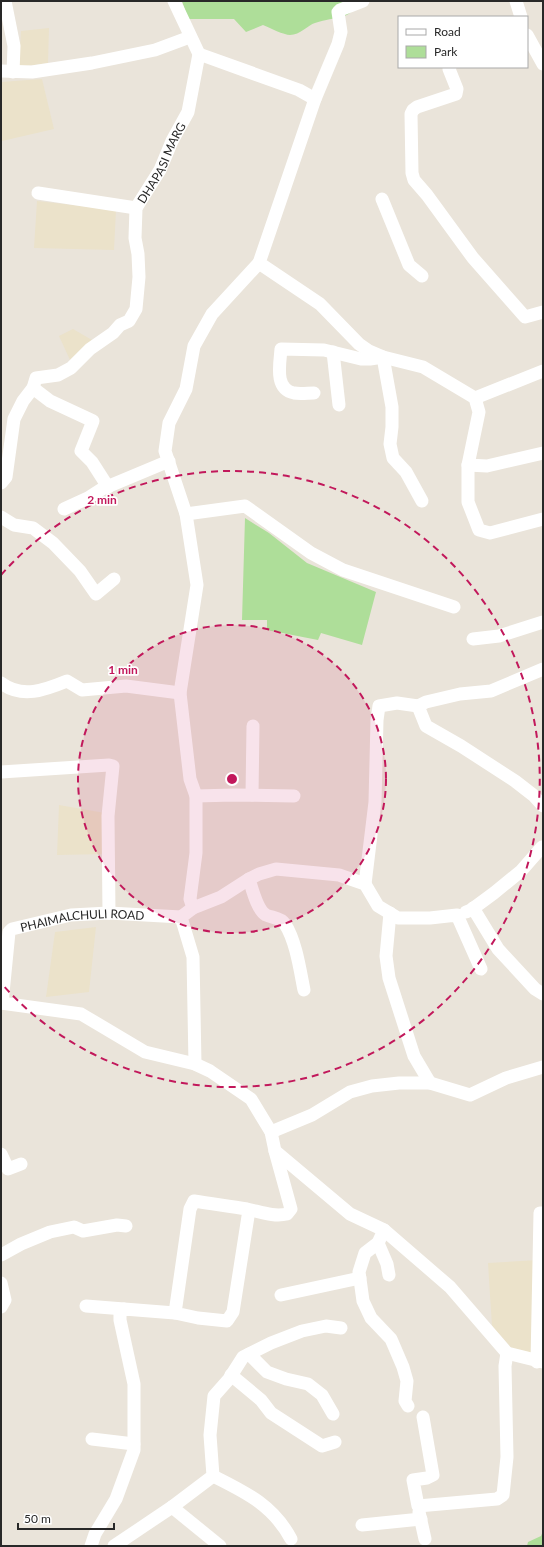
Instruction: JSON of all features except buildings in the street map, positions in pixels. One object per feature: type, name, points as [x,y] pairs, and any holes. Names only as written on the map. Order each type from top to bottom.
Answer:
[{"type":"street","points":[[5,1],[14,46],[7,72],[32,72],[92,63],[156,50],[190,37]]},
{"type":"street","points":[[174,1],[199,54],[299,90],[316,99]]},
{"type":"street","points":[[193,908],[190,899],[196,853],[196,796],[190,779],[180,693],[197,585],[186,514],[165,451],[169,423],[186,389],[194,346],[212,314],[258,263],[316,99],[338,44],[340,32],[338,12],[363,1]]},
{"type":"street","points":[[516,1],[520,16]]},
{"type":"street","points":[[528,37],[543,64]]},
{"type":"street","name":"DHAPASI MARG","points":[[1,483],[6,478],[14,419],[23,401],[33,388],[36,378],[58,375],[71,368],[90,349],[113,333],[120,325],[129,321],[136,309],[139,277],[138,254],[135,238],[136,208],[160,170],[172,140],[188,112],[199,54]]},
{"type":"street","points":[[450,68],[457,89],[456,94],[417,107],[411,114],[412,173],[414,180],[427,195],[473,258],[525,317],[543,312]]},
{"type":"street","points":[[38,193],[136,208]]},
{"type":"street","points":[[382,199],[409,265],[422,276]]},
{"type":"street","points":[[258,263],[320,304],[359,344],[369,351],[423,367],[475,398],[479,412],[468,466],[468,502],[479,530],[490,533],[543,519]]},
{"type":"street","points":[[314,393],[293,393],[284,388],[280,383],[281,349],[333,352],[361,359],[370,359],[383,356]]},
{"type":"street","points":[[333,352],[339,404]]},
{"type":"street","points":[[383,356],[392,407],[390,444],[393,458],[406,472],[422,501]]},
{"type":"street","points":[[475,398],[543,371]]},
{"type":"street","points":[[33,388],[50,400],[93,421],[81,451],[92,462],[108,487]]},
{"type":"street","points":[[468,466],[487,466],[543,453]]},
{"type":"street","points":[[64,509],[108,487],[169,462]]},
{"type":"street","points":[[186,514],[245,506],[311,553],[342,570],[454,607]]},
{"type":"street","points":[[1,517],[14,525],[33,528],[53,543],[80,571],[96,594],[114,579]]},
{"type":"street","points":[[473,639],[499,636],[543,622]]},
{"type":"street","points":[[542,847],[521,871],[473,908],[457,915],[430,918],[398,918],[378,906],[365,884],[375,802],[377,720],[379,706],[397,703],[418,706],[426,702],[460,694],[491,691],[543,669]]},
{"type":"street","points":[[1,683],[7,688],[26,693],[51,687],[67,681],[82,690],[126,686],[180,693]]},
{"type":"street","points":[[418,706],[426,726],[462,746],[515,781],[533,795],[543,806]]},
{"type":"street","points":[[252,795],[253,726]]},
{"type":"street","points":[[1,772],[109,765],[113,766],[108,816],[110,913]]},
{"type":"street","points":[[196,796],[294,796]]},
{"type":"street","points":[[196,1064],[193,957],[181,917],[193,908],[221,897],[249,879],[276,869],[339,875],[365,884]]},
{"type":"street","points":[[249,879],[260,908],[266,915],[275,917],[284,923],[292,940],[304,990]]},
{"type":"street","points":[[473,908],[498,949],[535,989],[543,994]]},
{"type":"street","name":"PHAIMALCHULI ROAD","points":[[2,1003],[9,932],[12,928],[71,915],[110,913],[181,917]]},
{"type":"street","points":[[390,913],[386,956],[389,978],[414,1056],[430,1083]]},
{"type":"street","points":[[457,915],[481,968]]},
{"type":"street","points":[[2,1003],[81,1014],[146,1052],[196,1064],[210,1071],[251,1099],[271,1132],[291,1209],[288,1214],[278,1215],[194,1201],[190,1209],[175,1313]]},
{"type":"street","points":[[271,1132],[312,1115],[350,1092],[372,1086],[399,1083],[430,1083],[470,1095],[506,1078],[543,1067]]},
{"type":"street","points":[[275,1150],[350,1214],[384,1230],[450,1286],[507,1353],[540,1362],[540,1213],[543,1213]]},
{"type":"street","points":[[1,1154],[8,1169],[21,1164]]},
{"type":"street","points":[[86,1306],[175,1313],[198,1318],[227,1321],[233,1312],[250,1210]]},
{"type":"street","points":[[1,1255],[21,1244],[50,1232],[74,1227],[83,1231],[116,1225],[126,1226]]},
{"type":"street","points":[[384,1230],[378,1243],[366,1253],[359,1272],[363,1301],[371,1318],[391,1339],[403,1367],[407,1381],[405,1401],[408,1406]]},
{"type":"street","points":[[378,1243],[387,1264],[389,1275]]},
{"type":"street","points":[[281,1295],[360,1278]]},
{"type":"street","points":[[1,1283],[5,1300],[1,1307]]},
{"type":"street","points":[[91,1546],[95,1534],[116,1499],[134,1450],[134,1384],[120,1320],[120,1314],[124,1309]]},
{"type":"street","points":[[213,1476],[210,1435],[214,1396],[243,1357],[270,1342],[302,1331],[326,1326],[341,1328]]},
{"type":"street","points":[[418,1506],[497,1499],[503,1495],[507,1457],[505,1366],[507,1353]]},
{"type":"street","points":[[249,1354],[267,1372],[286,1379],[308,1384],[322,1395],[333,1414]]},
{"type":"street","points":[[231,1375],[261,1400],[271,1413],[322,1446],[335,1442]]},
{"type":"street","points":[[423,1417],[433,1475],[427,1478],[413,1480],[425,1539]]},
{"type":"street","points":[[92,1439],[134,1444]]},
{"type":"street","points":[[114,1546],[172,1507],[213,1476]]},
{"type":"street","points":[[213,1476],[250,1495],[269,1510],[287,1531],[291,1539]]},
{"type":"street","points":[[172,1507],[220,1546]]},
{"type":"street","points":[[362,1525],[421,1520]]},
{"type":"shaded area","points":[[49,28],[48,63],[19,67],[21,31]]},
{"type":"shaded area","points":[[42,79],[54,129],[2,141],[1,82]]},
{"type":"shaded area","points":[[37,201],[116,210],[114,250],[34,248]]},
{"type":"shaded area","points":[[73,329],[92,340],[70,360],[59,336]]},
{"type":"shaded area","points":[[59,805],[105,813],[107,854],[57,855]]},
{"type":"shaded area","points":[[96,927],[89,992],[46,997],[55,932]]},
{"type":"shaded area","points":[[538,1260],[537,1358],[515,1352],[492,1326],[488,1263]]},
{"type":"green space","points":[[182,1],[362,1],[351,13],[346,16],[315,23],[294,35],[287,35],[263,25],[246,32],[234,19],[188,19]]},
{"type":"green space","points":[[245,518],[269,533],[307,563],[376,592],[362,645],[321,633],[318,640],[267,630],[267,620],[242,620]]},
{"type":"green space","points":[[543,1531],[543,1546],[527,1546],[528,1542],[541,1536]]}]
